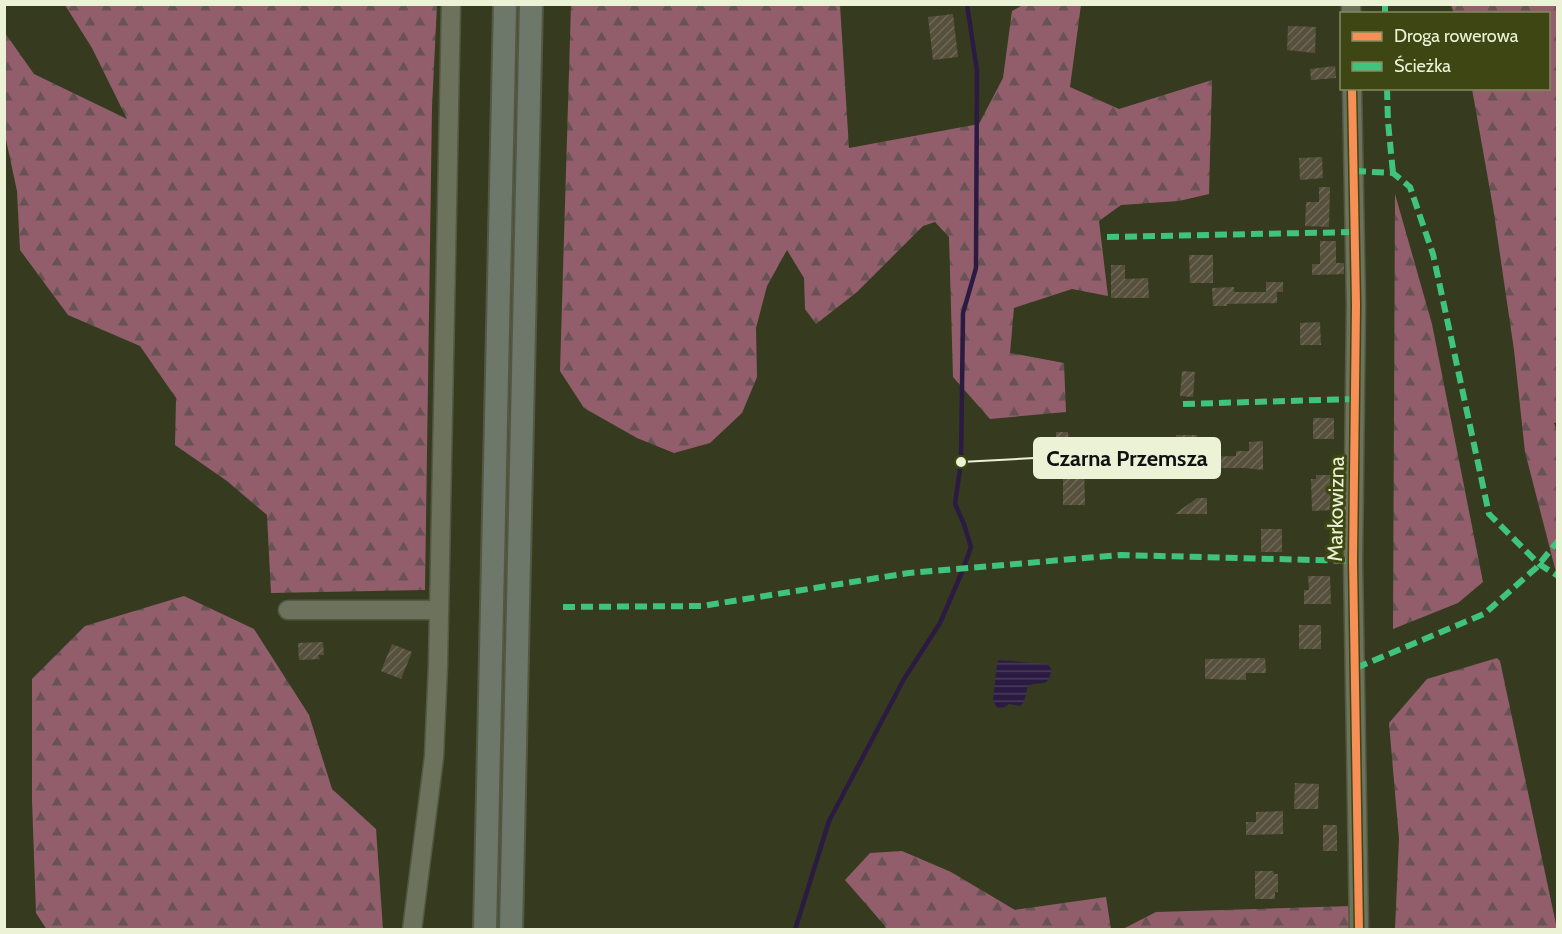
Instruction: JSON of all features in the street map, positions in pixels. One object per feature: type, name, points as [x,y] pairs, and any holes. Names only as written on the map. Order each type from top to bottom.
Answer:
[{"type":"main road","points":[[485,930],[505,4]]},
{"type":"main road","points":[[511,930],[531,4]]},
{"type":"street","points":[[412,930],[434,757],[451,4]]},
{"type":"street","name":"Markowizna","points":[[1352,90],[1356,305],[1353,561],[1359,930]]},
{"type":"street","points":[[288,610],[439,610]]},
{"type":"green space","points":[[65,5],[437,5],[432,107],[425,590],[271,593],[267,515],[227,481],[175,445],[176,398],[140,346],[68,315],[20,250],[17,191],[5,135],[5,33],[34,74],[127,119],[92,48]]},
{"type":"green space","points":[[571,5],[840,5],[849,148],[979,124],[1003,78],[1012,11],[1023,5],[1081,5],[1070,87],[1119,109],[1212,80],[1209,194],[1179,201],[1121,205],[1099,221],[1108,296],[1072,289],[1014,308],[1010,353],[1064,363],[1066,412],[990,419],[953,377],[949,237],[935,222],[923,226],[857,292],[816,324],[805,309],[804,278],[787,250],[767,286],[756,328],[757,377],[742,413],[710,443],[674,453],[637,438],[584,408],[560,371]]},
{"type":"green space","points":[[1451,5],[1557,5],[1558,422],[1554,423],[1558,434],[1557,576],[1525,452],[1514,350],[1493,207],[1472,90],[1550,90],[1550,12],[1454,12]]},
{"type":"green space","points":[[1395,194],[1432,324],[1483,582],[1458,603],[1393,629]]},
{"type":"green space","points":[[184,596],[254,629],[309,715],[332,789],[376,829],[383,929],[47,930],[36,913],[32,800],[32,679],[85,626]]},
{"type":"green space","points":[[1497,658],[1500,661],[1557,929],[1395,929],[1399,839],[1389,723],[1427,679]]},
{"type":"green space","points":[[902,851],[951,872],[1015,910],[1106,897],[1111,929],[886,929],[845,880],[870,853]]},
{"type":"green space","points":[[1352,906],[1359,930],[1121,930],[1156,912]]},
{"type":"shaded area","points":[[999,660],[1047,664],[1051,668],[1049,679],[1044,683],[1028,686],[1024,702],[1020,706],[1009,704],[1003,708],[997,708],[993,700]]},
{"type":"building","points":[[953,14],[958,57],[933,60],[928,17]]},
{"type":"building","points":[[1288,26],[1316,27],[1315,53],[1287,50]]},
{"type":"building","points":[[1335,66],[1336,78],[1311,80],[1310,69]]},
{"type":"building","points":[[1322,157],[1323,178],[1300,180],[1299,158]]},
{"type":"building","points":[[1319,187],[1330,187],[1329,227],[1305,226],[1306,202],[1319,202]]},
{"type":"building","points":[[1320,241],[1336,241],[1336,263],[1344,263],[1344,274],[1312,275],[1312,264],[1320,264]]},
{"type":"building","points":[[1189,255],[1213,255],[1213,283],[1190,283]]},
{"type":"building","points":[[1111,265],[1125,265],[1125,279],[1148,278],[1149,298],[1111,298]]},
{"type":"building","points":[[1266,282],[1283,282],[1283,292],[1277,292],[1277,303],[1213,306],[1212,288],[1234,287],[1234,292],[1266,292]]},
{"type":"building","points":[[1320,322],[1321,345],[1300,345],[1300,323]]},
{"type":"building","points":[[1182,371],[1195,372],[1193,397],[1180,396]]},
{"type":"building","points":[[1313,418],[1334,418],[1334,439],[1313,439]]},
{"type":"building","points":[[1056,432],[1068,432],[1069,454],[1078,454],[1077,463],[1084,462],[1085,505],[1063,505],[1063,470],[1051,470],[1052,451],[1056,451]]},
{"type":"building","points":[[1176,435],[1197,435],[1197,458],[1177,458]]},
{"type":"building","points":[[1263,441],[1263,470],[1198,468],[1198,457],[1236,456],[1236,451],[1249,451],[1249,442]]},
{"type":"building","points":[[1316,475],[1335,475],[1335,510],[1312,511],[1311,479],[1316,479]]},
{"type":"building","points":[[1197,498],[1207,498],[1207,514],[1175,514]]},
{"type":"building","points":[[1261,529],[1282,529],[1282,552],[1261,552]]},
{"type":"building","points":[[1308,576],[1330,576],[1331,604],[1304,604],[1304,590],[1309,590]]},
{"type":"building","points":[[1299,625],[1321,625],[1321,649],[1299,649]]},
{"type":"building","points":[[323,642],[324,655],[318,655],[320,659],[299,660],[298,643]]},
{"type":"building","points":[[392,644],[412,652],[401,679],[381,671]]},
{"type":"building","points":[[1265,658],[1266,673],[1246,673],[1246,680],[1205,679],[1205,659]]},
{"type":"building","points":[[1295,783],[1319,784],[1318,809],[1294,809]]},
{"type":"building","points":[[1283,811],[1283,834],[1246,835],[1246,822],[1256,822],[1256,812]]},
{"type":"building","points":[[1323,825],[1337,825],[1337,851],[1323,851]]},
{"type":"building","points":[[1255,871],[1273,871],[1274,874],[1278,874],[1278,892],[1275,892],[1275,899],[1255,899]]},
{"type":"waterway","points":[[795,930],[829,821],[904,679],[940,623],[971,547],[955,504],[961,462],[963,313],[976,268],[977,71],[967,4]]},
{"type":"marked path","points":[[1385,4],[1385,12]]},
{"type":"marked path","points":[[1387,90],[1393,173]]},
{"type":"marked path","points":[[1354,171],[1393,173],[1410,187],[1433,254],[1489,514],[1539,564],[1558,576]]},
{"type":"marked path","points":[[1107,237],[1355,232]]},
{"type":"marked path","points":[[1183,404],[1356,399]]},
{"type":"marked path","points":[[1356,668],[1484,614],[1536,568],[1558,541]]},
{"type":"marked path","points":[[563,607],[702,606],[909,573],[1121,555],[1353,561]]},
{"type":"cycle path","points":[[1352,90],[1356,305],[1353,561],[1359,930]]},
{"type":"place","name":"Czarna Przemsza","points":[[961,462]]}]
